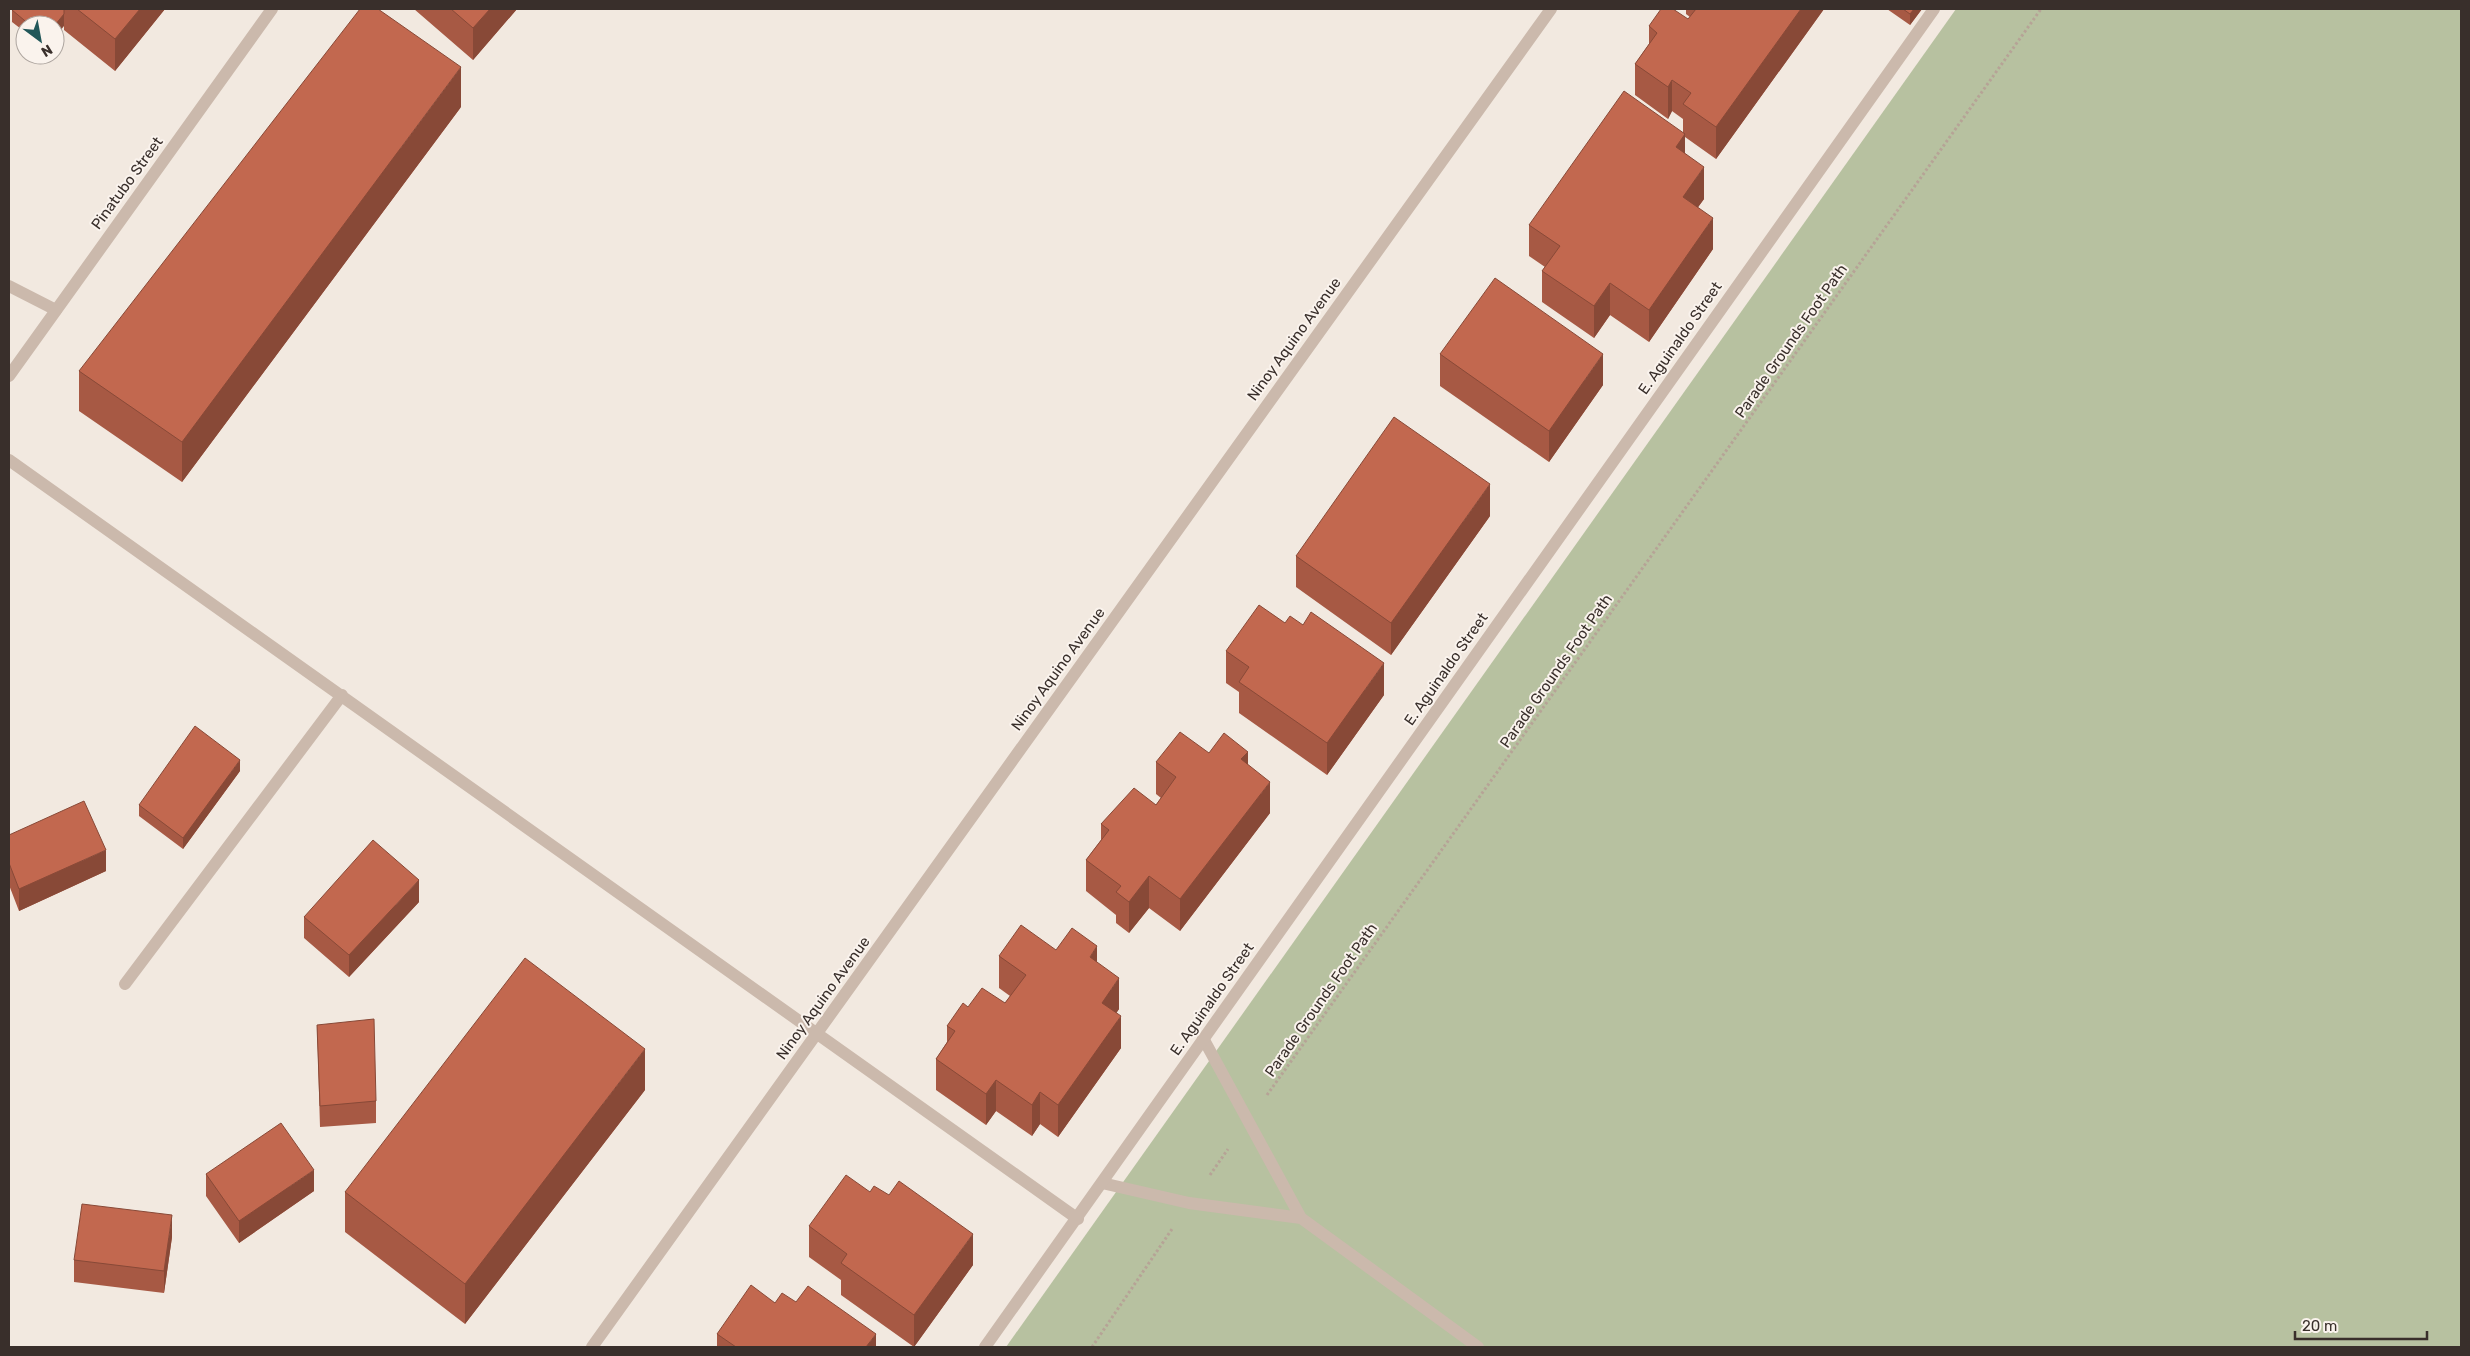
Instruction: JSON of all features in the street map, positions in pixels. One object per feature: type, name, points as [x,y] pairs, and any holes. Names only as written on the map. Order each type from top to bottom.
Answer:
[{"type":"street","name":"Pinatubo Street","points":[[9,376],[272,9]]},
{"type":"street","name":"Ninoy Aquino Avenue","points":[[592,1347],[1551,9]]},
{"type":"street","name":"E. Aguinaldo Street","points":[[985,1347],[1078,1219],[1204,1038],[1934,9]]},
{"type":"street","points":[[9,286],[56,310]]},
{"type":"street","points":[[9,460],[1078,1219]]},
{"type":"street","points":[[124,984],[342,695]]},
{"type":"street","points":[[1204,1038],[1301,1218],[1478,1347]]},
{"type":"street","points":[[1102,1183],[1189,1203],[1301,1218]]},
{"type":"path","name":"Parade Grounds Foot Path","points":[[1092,1347],[1189,1203],[2041,9]]},
{"type":"green space","points":[[1956,9],[2461,9],[2461,1347],[1006,1347]]},
{"type":"building","points":[[64,9],[64,14],[18,15],[12,10]]},
{"type":"building","points":[[77,9],[140,9],[115,39]]},
{"type":"building","points":[[360,9],[378,9],[461,67],[182,442],[79,371]]},
{"type":"building","points":[[451,9],[490,9],[473,28]]},
{"type":"building","points":[[1661,9],[1673,9],[1688,19],[1696,9],[1801,9],[1716,127],[1683,104],[1691,93],[1672,80],[1668,87],[1635,64],[1657,33],[1649,26]]},
{"type":"building","points":[[1903,9],[1914,9],[1910,14]]},
{"type":"building","points":[[1624,91],[1685,134],[1676,147],[1704,167],[1683,197],[1713,218],[1649,310],[1610,283],[1594,306],[1542,271],[1560,246],[1529,225]]},
{"type":"building","points":[[1495,278],[1603,354],[1549,431],[1440,354]]},
{"type":"building","points":[[1394,417],[1490,484],[1391,623],[1296,556]]},
{"type":"building","points":[[1259,605],[1285,623],[1290,616],[1303,625],[1311,612],[1384,663],[1327,743],[1239,682],[1249,667],[1226,651]]},
{"type":"building","points":[[195,726],[240,760],[183,838],[139,805]]},
{"type":"building","points":[[1180,732],[1209,753],[1224,733],[1248,752],[1241,759],[1270,782],[1180,899],[1149,876],[1129,902],[1116,892],[1121,886],[1086,860],[1109,830],[1101,824],[1134,788],[1156,805],[1176,777],[1156,762]]},
{"type":"building","points":[[84,801],[106,850],[19,889],[9,863],[9,835]]},
{"type":"building","points":[[373,840],[419,880],[349,955],[304,917]]},
{"type":"building","points":[[1021,925],[1056,950],[1072,928],[1097,946],[1090,957],[1119,978],[1102,1003],[1121,1016],[1058,1105],[1040,1092],[1032,1105],[996,1080],[986,1094],[936,1059],[955,1031],[947,1026],[963,1003],[968,1007],[982,988],[1005,1003],[1026,975],[999,956]]},
{"type":"building","points":[[525,958],[645,1049],[465,1284],[345,1192]]},
{"type":"building","points":[[374,1019],[376,1101],[320,1106],[317,1025]]},
{"type":"building","points":[[281,1123],[314,1170],[239,1221],[206,1174]]},
{"type":"building","points":[[846,1175],[870,1192],[874,1186],[889,1195],[899,1181],[973,1234],[914,1315],[841,1263],[847,1254],[809,1226]]},
{"type":"building","points":[[82,1204],[172,1215],[164,1271],[74,1260]]},
{"type":"building","points":[[751,1285],[775,1303],[782,1293],[796,1302],[808,1286],[876,1334],[866,1347],[736,1347],[717,1334]]}]
